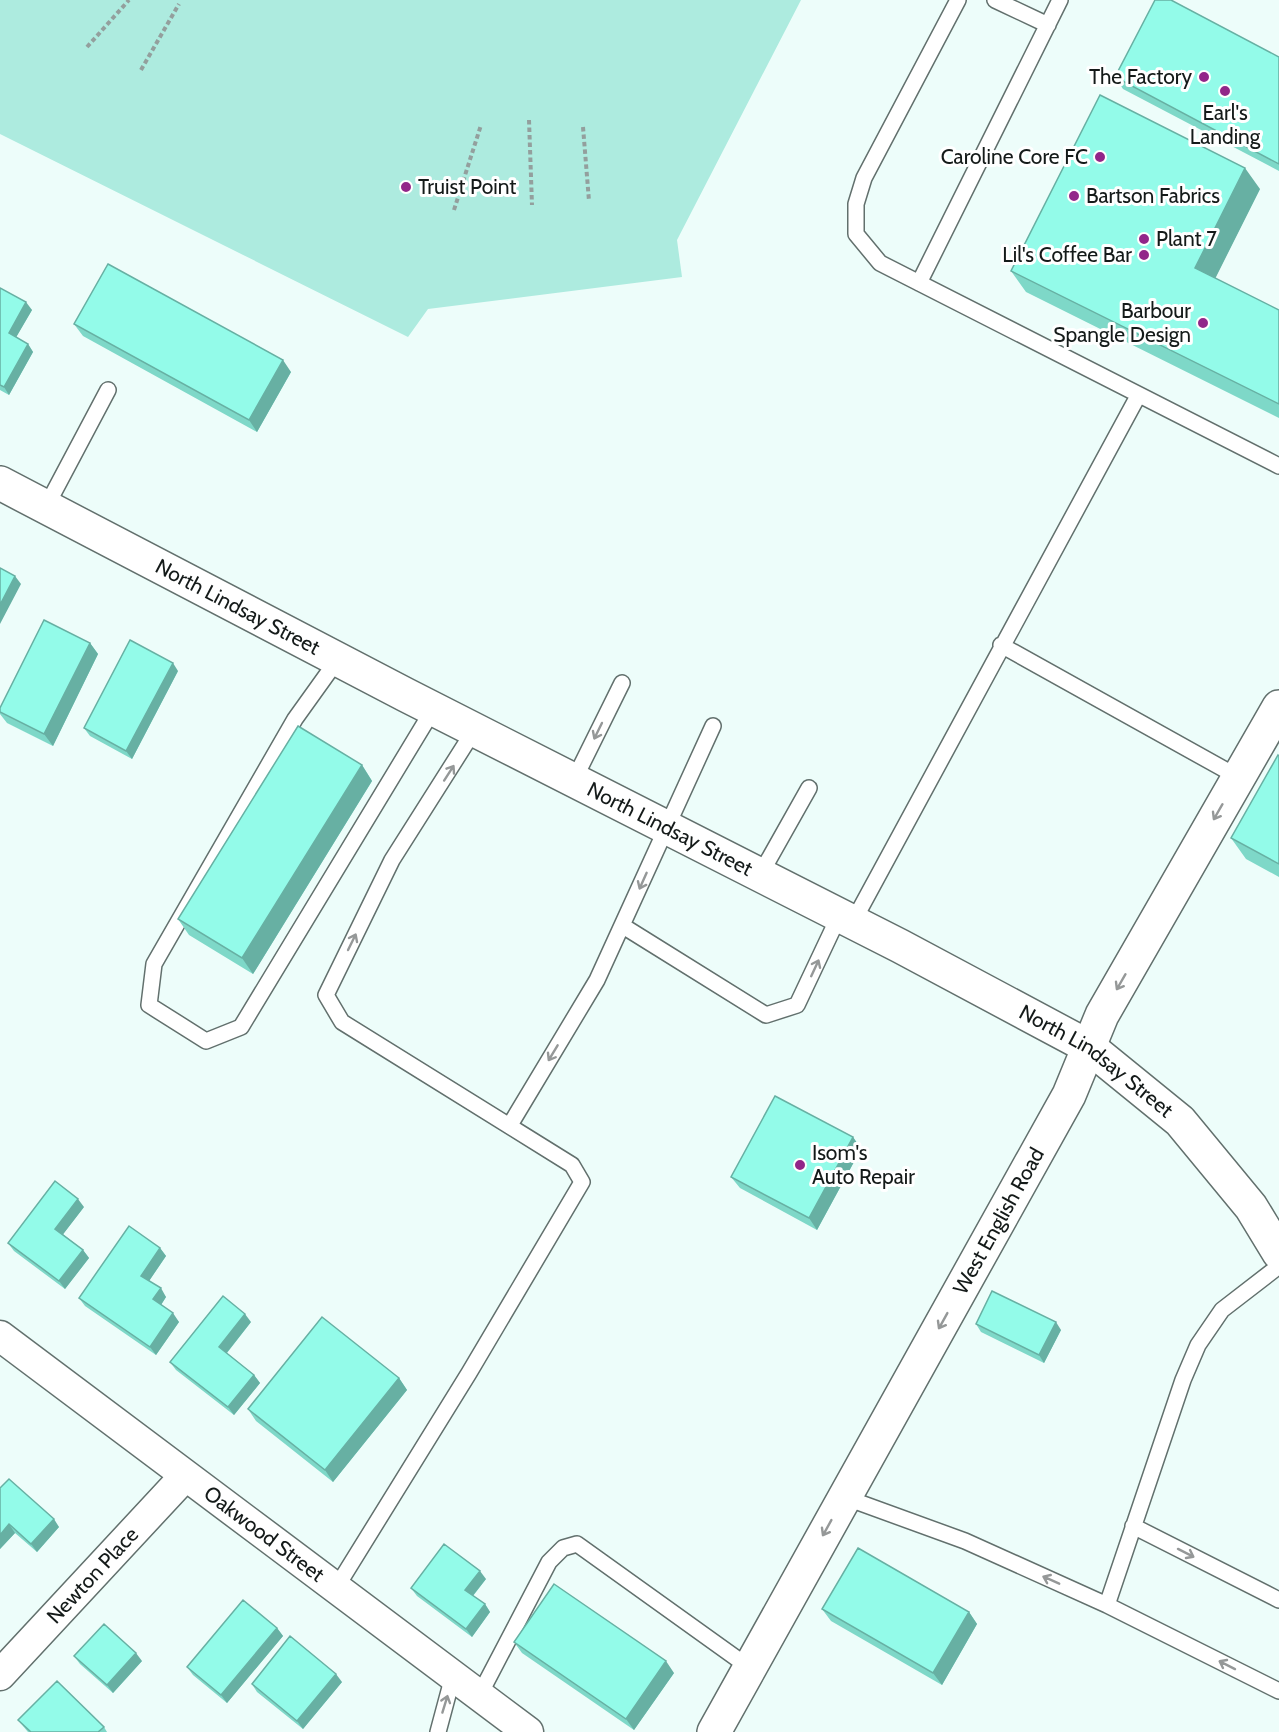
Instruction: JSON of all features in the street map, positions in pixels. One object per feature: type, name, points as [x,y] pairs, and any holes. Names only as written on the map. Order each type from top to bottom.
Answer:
[{"type":"main road","name":"North Lindsay Street","points":[[0,483],[846,919],[1089,1047],[1180,1121],[1251,1207],[1279,1253]]},
{"type":"main road","name":"West English Road","points":[[714,1732],[1069,1095],[1102,1015],[1279,707]]},
{"type":"street","name":"Oakwood Street","points":[[0,1336],[528,1732]]},
{"type":"street","name":"Newton Place","points":[[0,1675],[185,1476]]},
{"type":"lane","points":[[958,0],[864,178],[856,204],[856,234],[880,263],[1279,466]]},
{"type":"lane","points":[[995,0],[1047,25]]},
{"type":"lane","points":[[920,283],[1060,0]]},
{"type":"lane","points":[[46,507],[108,390]]},
{"type":"lane","points":[[623,926],[766,1015],[782,1012],[797,1005],[1001,645],[1138,396]]},
{"type":"lane","points":[[1001,645],[1238,777]]},
{"type":"lane","points":[[338,659],[295,719],[154,964],[149,1005],[206,1041],[241,1027],[435,708]]},
{"type":"lane","points":[[574,780],[622,683]]},
{"type":"lane","points":[[510,1125],[597,980],[713,726]]},
{"type":"lane","points":[[336,1588],[469,1373],[582,1182],[572,1165],[342,1022],[326,995],[392,861],[475,729]]},
{"type":"lane","points":[[760,875],[809,788]]},
{"type":"lane","points":[[1107,1605],[1183,1380],[1198,1345],[1222,1310],[1279,1266]]},
{"type":"lane","points":[[844,1497],[964,1541],[1107,1605],[1279,1691]]},
{"type":"lane","points":[[1133,1526],[1279,1600]]},
{"type":"lane","points":[[479,1696],[549,1562],[563,1548],[577,1544],[750,1668]]},
{"type":"lane","points":[[438,1732],[453,1676]]},
{"type":"path","points":[[87,47],[129,0]]},
{"type":"path","points":[[141,70],[179,4]]},
{"type":"path","points":[[529,120],[532,205]]},
{"type":"path","points":[[454,210],[481,125]]},
{"type":"path","points":[[583,127],[589,201]]},
{"type":"green space","name":"Truist Point","points":[[0,0],[801,0],[677,240],[682,277],[428,309],[408,337],[0,134]]},
{"type":"building","name":"The Factory","points":[[1155,0],[1171,0],[1279,57],[1279,164],[1115,77]]},
{"type":"building","name":"Plant 7","points":[[1100,95],[1245,168],[1195,268],[1279,310],[1279,404],[1011,271]]},
{"type":"building","points":[[108,264],[283,360],[249,420],[74,324]]},
{"type":"building","points":[[0,288],[26,302],[9,333],[28,344],[4,387],[0,385]]},
{"type":"building","points":[[0,568],[15,576],[0,605]]},
{"type":"building","points":[[44,620],[90,643],[44,734],[0,712],[0,708]]},
{"type":"building","points":[[130,640],[173,663],[126,751],[84,728]]},
{"type":"building","points":[[298,726],[362,765],[242,958],[178,919]]},
{"type":"building","points":[[1279,756],[1279,864],[1231,838]]},
{"type":"building","points":[[775,1096],[853,1137],[809,1218],[731,1177]]},
{"type":"building","points":[[55,1181],[78,1199],[55,1229],[83,1250],[59,1281],[8,1243]]},
{"type":"building","points":[[129,1226],[160,1248],[141,1276],[161,1288],[153,1299],[173,1313],[150,1347],[79,1298]]},
{"type":"building","points":[[992,1291],[1056,1322],[1039,1355],[976,1324]]},
{"type":"building","points":[[223,1296],[245,1314],[219,1347],[254,1375],[228,1407],[170,1362]]},
{"type":"building","points":[[322,1317],[399,1378],[325,1470],[248,1409]]},
{"type":"building","points":[[9,1479],[54,1519],[31,1544],[9,1524],[0,1535],[0,1488]]},
{"type":"building","points":[[444,1544],[480,1571],[465,1590],[485,1604],[466,1629],[411,1588]]},
{"type":"building","points":[[858,1548],[969,1612],[933,1673],[822,1609]]},
{"type":"building","points":[[554,1584],[666,1661],[626,1719],[514,1642]]},
{"type":"building","points":[[243,1600],[277,1628],[221,1695],[187,1667]]},
{"type":"building","points":[[104,1624],[136,1653],[107,1685],[74,1656]]},
{"type":"building","points":[[290,1636],[336,1674],[297,1721],[252,1684]]},
{"type":"building","points":[[57,1681],[104,1727],[98,1732],[31,1732],[18,1720]]},
{"type":"place","name":"The Factory","points":[[1204,77]]},
{"type":"place","name":"Earl's Landing","points":[[1225,91]]},
{"type":"place","name":"Caroline Core FC","points":[[1100,157]]},
{"type":"place","name":"Truist Point","points":[[406,187]]},
{"type":"place","name":"Bartson Fabrics","points":[[1074,196]]},
{"type":"place","name":"Plant 7","points":[[1144,239]]},
{"type":"place","name":"Lil's Coffee Bar","points":[[1144,255]]},
{"type":"place","name":"Barbour Spangle Design","points":[[1203,323]]},
{"type":"place","name":"Isom's Auto Repair","points":[[800,1165]]}]
